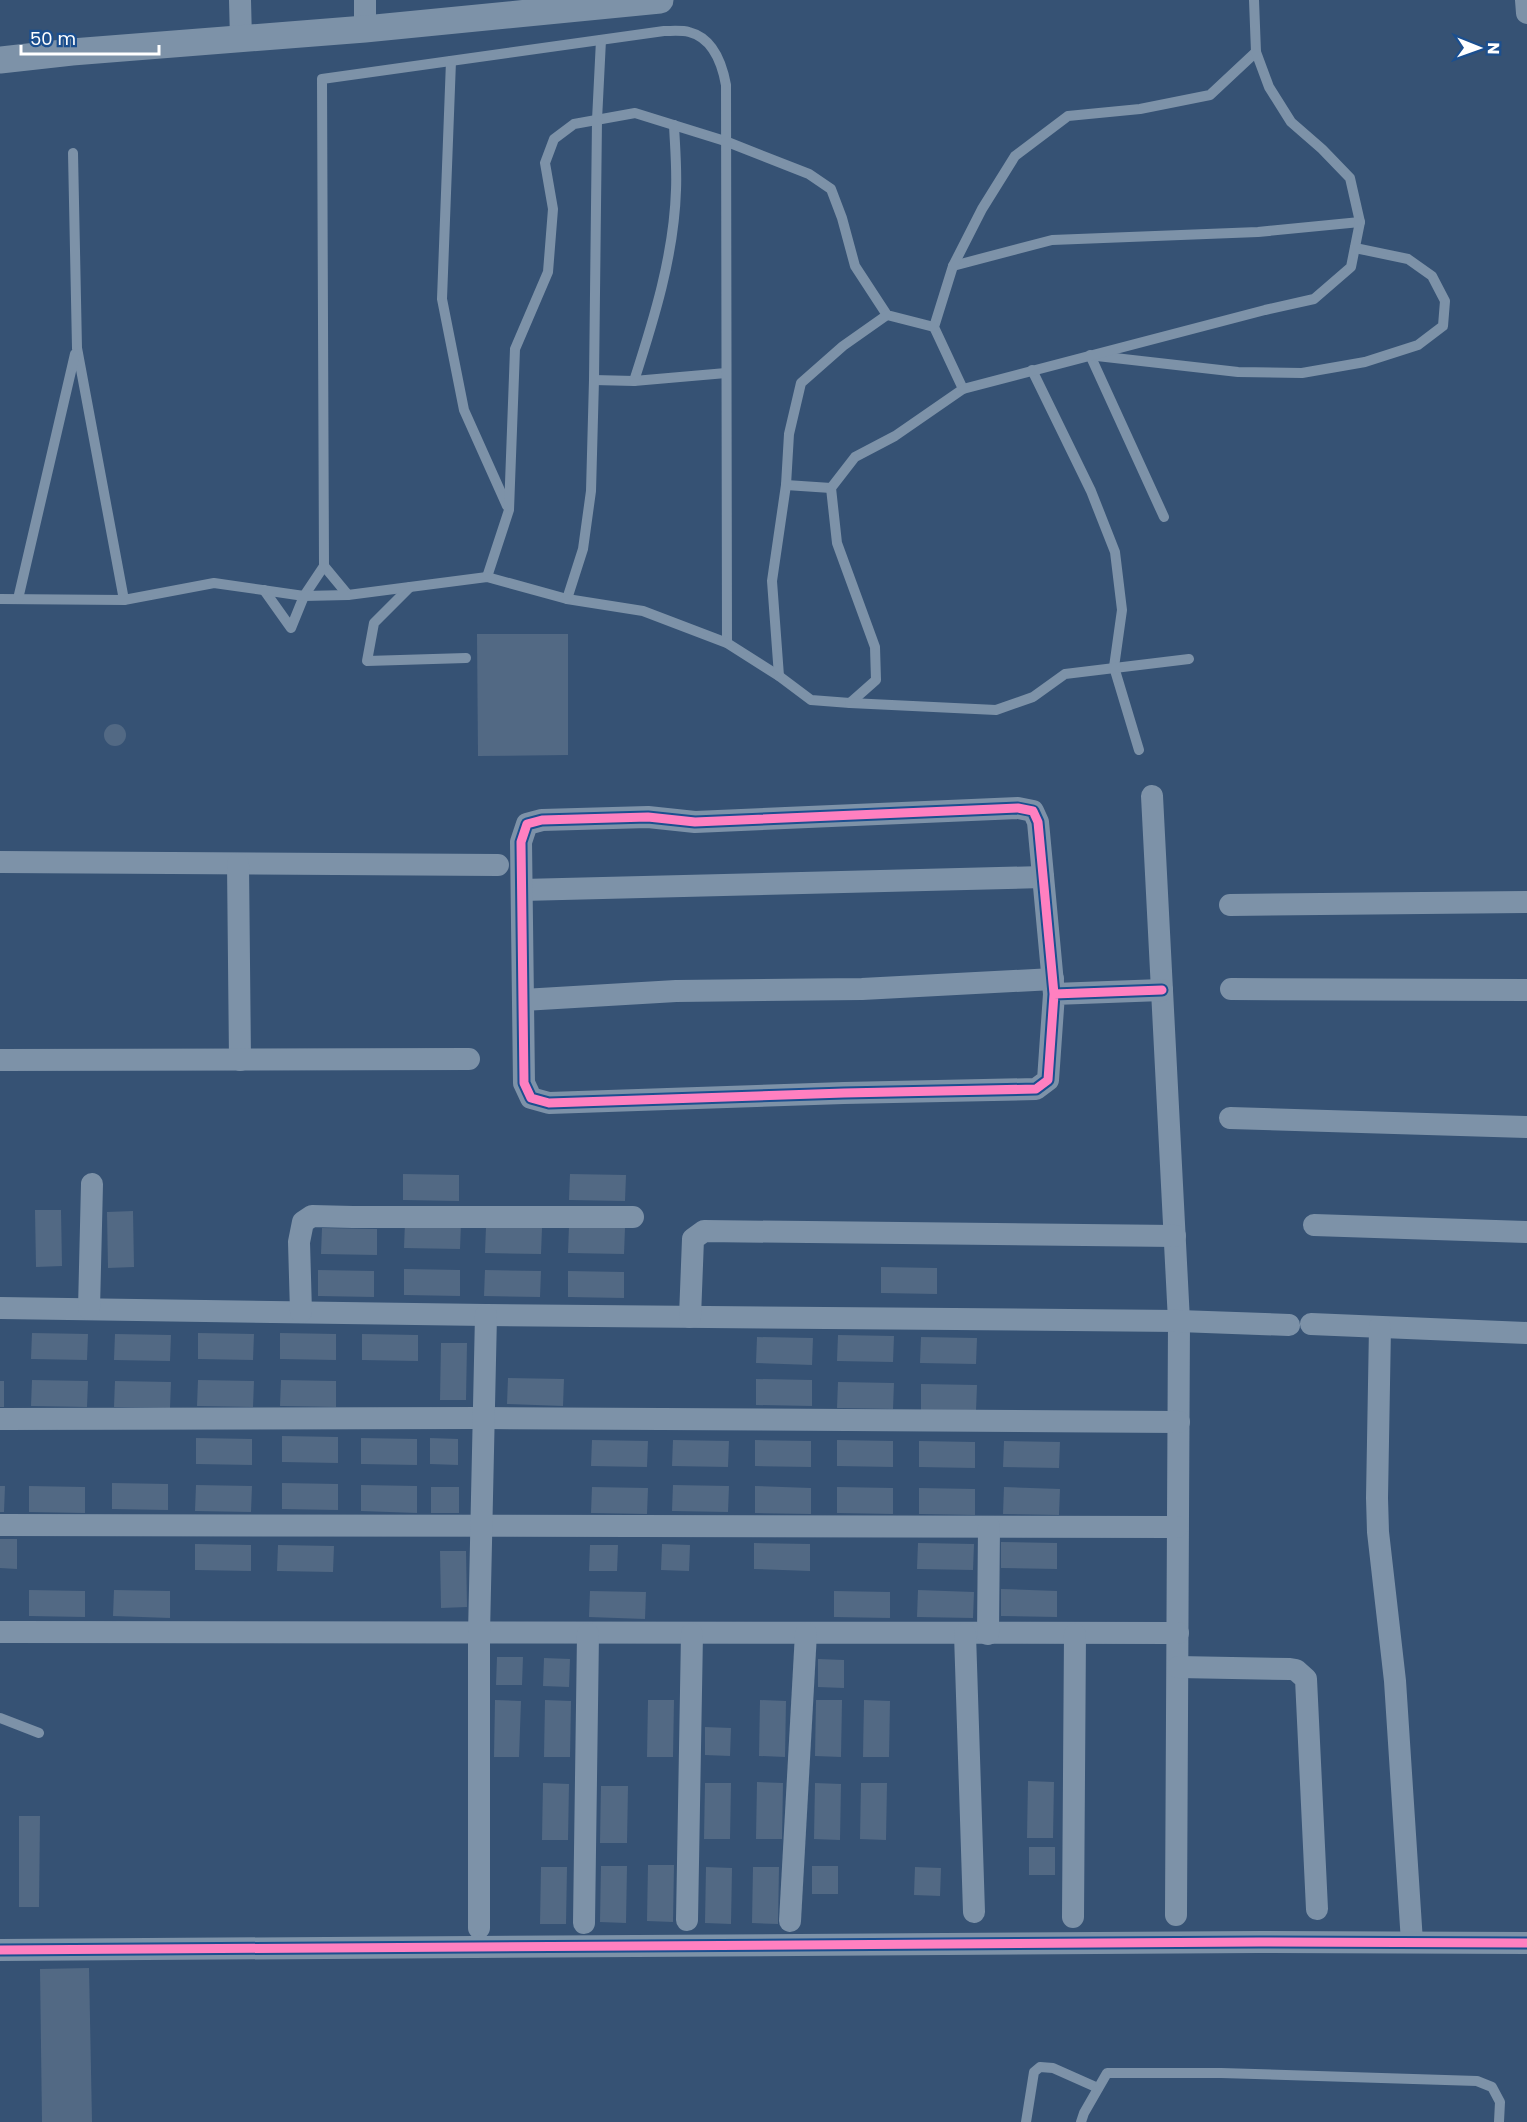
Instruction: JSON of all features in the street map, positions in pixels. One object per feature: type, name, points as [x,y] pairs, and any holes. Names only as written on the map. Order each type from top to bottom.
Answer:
[{"type":"street","points":[[240,0],[241,39]]},
{"type":"street","points":[[365,0],[365,29]]},
{"type":"street","points":[[0,60],[72,52],[365,29],[660,0]]},
{"type":"street","points":[[1526,0],[1527,13]]},
{"type":"street","points":[[1152,796],[1179,1321],[1176,1915]]},
{"type":"street","points":[[1018,808],[1033,811],[1038,822],[1043,877],[1053,986],[1048,1080],[1036,1089],[549,1103],[531,1098],[524,1083],[521,842],[527,824],[542,820],[648,818],[695,822],[1018,808]]},
{"type":"street","points":[[0,862],[498,865]]},
{"type":"street","points":[[238,864],[240,1060]]},
{"type":"street","points":[[522,890],[1043,877]]},
{"type":"street","points":[[1230,905],[1527,902]]},
{"type":"street","points":[[523,1000],[676,991],[862,988],[1053,986],[1162,990]]},
{"type":"street","points":[[1231,989],[1527,990]]},
{"type":"street","points":[[0,1060],[469,1059]]},
{"type":"street","points":[[1230,1118],[1527,1127]]},
{"type":"street","points":[[89,1309],[92,1184]]},
{"type":"street","points":[[301,1312],[299,1242],[303,1222],[312,1216],[633,1216]]},
{"type":"street","points":[[1314,1225],[1527,1232]]},
{"type":"street","points":[[690,1317],[693,1239],[704,1231],[1175,1236]]},
{"type":"street","points":[[0,1308],[1179,1321],[1527,1333]]},
{"type":"street","points":[[479,1928],[479,1634],[486,1315]]},
{"type":"street","points":[[1380,1327],[1378,1532],[1395,1681],[1412,1942]]},
{"type":"street","points":[[0,1419],[484,1418],[1179,1422]]},
{"type":"street","points":[[0,1525],[1177,1527]]},
{"type":"street","points":[[988,1634],[989,1527]]},
{"type":"street","points":[[0,1632],[1178,1633]]},
{"type":"street","points":[[584,1923],[588,1634]]},
{"type":"street","points":[[687,1920],[692,1634]]},
{"type":"street","points":[[790,1921],[806,1634]]},
{"type":"street","points":[[965,1634],[974,1912]]},
{"type":"street","points":[[1073,1917],[1075,1634]]},
{"type":"street","points":[[1178,1668],[1290,1669],[1296,1670],[1306,1679],[1317,1909]]},
{"type":"street","points":[[0,1950],[1527,1943]]},
{"type":"lane","points":[[850,703],[876,680],[875,648],[837,543],[831,488],[855,457],[895,436],[963,388],[1314,299],[1351,267],[1360,222],[1350,178],[1291,122],[1269,87],[1256,52],[1254,0]]},
{"type":"lane","points":[[264,590],[291,628],[304,596],[324,566],[322,79],[601,40],[664,32],[689,32],[708,43],[722,63],[726,85],[727,643]]},
{"type":"lane","points":[[567,599],[584,549],[591,491],[597,120],[601,40]]},
{"type":"lane","points":[[963,388],[934,327],[953,266],[982,208],[1015,156],[1068,116],[1140,109],[1210,94],[1256,52]]},
{"type":"lane","points":[[451,61],[442,299],[464,410],[509,510]]},
{"type":"lane","points":[[487,577],[509,510],[515,349],[548,272],[553,209],[545,163],[554,139],[574,124],[635,113],[725,141],[809,174],[831,189],[855,266],[887,315],[934,327]]},
{"type":"lane","points":[[634,381],[654,319],[669,254],[676,190],[674,125]]},
{"type":"lane","points":[[73,153],[77,348],[124,600]]},
{"type":"lane","points":[[953,266],[1052,240],[1258,232],[1360,222]]},
{"type":"lane","points":[[1090,355],[1238,372],[1302,373],[1365,362],[1418,345],[1443,326],[1445,301],[1432,276],[1408,259],[1355,248]]},
{"type":"lane","points":[[779,676],[772,581],[786,485],[789,434],[801,383],[843,346],[887,315]]},
{"type":"lane","points":[[18,599],[77,348]]},
{"type":"lane","points":[[1090,355],[1164,517]]},
{"type":"lane","points":[[1032,370],[1091,492],[1115,552],[1122,610],[1114,667],[1139,750]]},
{"type":"lane","points":[[594,380],[634,381],[726,374]]},
{"type":"lane","points":[[786,485],[831,488]]},
{"type":"lane","points":[[324,566],[348,595]]},
{"type":"lane","points":[[0,599],[124,600],[214,583],[304,596],[348,595],[487,577],[567,599],[643,611],[727,643],[779,676],[811,700],[850,703],[996,710],[1033,696],[1065,674],[1189,659]]},
{"type":"lane","points":[[410,587],[374,623],[367,661],[466,658]]},
{"type":"lane","points":[[0,1718],[39,1733]]},
{"type":"lane","points":[[1026,2122],[1034,2072],[1040,2067],[1053,2068],[1098,2088]]},
{"type":"lane","points":[[1081,2122],[1083,2113],[1107,2073],[1221,2073],[1477,2081],[1492,2087],[1500,2102],[1499,2122]]},
{"type":"building","points":[[477,634],[568,634],[568,755],[478,756]]},
{"type":"building","points":[[115,724],[123,727],[126,735],[123,743],[115,746],[107,743],[104,735],[107,727]]},
{"type":"building","points":[[403,1174],[459,1175],[459,1201],[403,1200]]},
{"type":"building","points":[[570,1174],[626,1175],[625,1201],[569,1200]]},
{"type":"building","points":[[35,1210],[61,1210],[62,1266],[36,1267]]},
{"type":"building","points":[[133,1211],[134,1267],[108,1268],[107,1212]]},
{"type":"building","points":[[405,1222],[461,1223],[460,1249],[404,1248]]},
{"type":"building","points":[[569,1226],[625,1228],[624,1254],[568,1253]]},
{"type":"building","points":[[486,1227],[542,1228],[541,1254],[485,1253]]},
{"type":"building","points":[[322,1228],[377,1229],[377,1255],[321,1254]]},
{"type":"building","points":[[881,1267],[937,1268],[937,1294],[881,1293]]},
{"type":"building","points":[[404,1269],[460,1270],[460,1296],[404,1295]]},
{"type":"building","points":[[318,1270],[374,1271],[374,1297],[318,1296]]},
{"type":"building","points":[[485,1270],[541,1271],[540,1297],[484,1296]]},
{"type":"building","points":[[568,1271],[624,1272],[624,1298],[568,1297]]},
{"type":"building","points":[[32,1333],[88,1334],[87,1360],[31,1359]]},
{"type":"building","points":[[198,1333],[254,1334],[253,1360],[198,1359]]},
{"type":"building","points":[[280,1333],[336,1334],[336,1360],[280,1359]]},
{"type":"building","points":[[115,1334],[171,1335],[170,1361],[114,1360]]},
{"type":"building","points":[[362,1334],[418,1335],[418,1361],[362,1360]]},
{"type":"building","points":[[838,1335],[894,1336],[893,1362],[837,1361]]},
{"type":"building","points":[[757,1337],[813,1338],[812,1365],[756,1363]]},
{"type":"building","points":[[921,1337],[977,1338],[976,1364],[920,1363]]},
{"type":"building","points":[[441,1343],[467,1343],[466,1400],[440,1400]]},
{"type":"building","points":[[508,1378],[564,1379],[563,1406],[507,1404]]},
{"type":"building","points":[[756,1379],[812,1380],[812,1406],[756,1405]]},
{"type":"building","points":[[32,1380],[88,1381],[87,1407],[31,1406]]},
{"type":"building","points":[[198,1380],[254,1381],[253,1407],[197,1406]]},
{"type":"building","points":[[281,1380],[336,1381],[336,1407],[280,1406]]},
{"type":"building","points":[[0,1381],[4,1381],[4,1407],[0,1407]]},
{"type":"building","points":[[115,1381],[171,1382],[170,1408],[114,1407]]},
{"type":"building","points":[[838,1382],[894,1383],[893,1409],[837,1408]]},
{"type":"building","points":[[921,1384],[977,1385],[976,1411],[921,1410]]},
{"type":"building","points":[[282,1436],[338,1437],[338,1463],[282,1462]]},
{"type":"building","points":[[196,1438],[252,1439],[252,1465],[196,1464]]},
{"type":"building","points":[[361,1438],[417,1439],[417,1465],[361,1464]]},
{"type":"building","points":[[430,1438],[458,1439],[458,1465],[430,1464]]},
{"type":"building","points":[[592,1440],[648,1441],[647,1467],[591,1466]]},
{"type":"building","points":[[673,1440],[729,1441],[728,1467],[672,1466]]},
{"type":"building","points":[[755,1440],[811,1441],[811,1467],[755,1466]]},
{"type":"building","points":[[837,1440],[893,1441],[893,1467],[837,1466]]},
{"type":"building","points":[[919,1441],[975,1442],[975,1468],[919,1467]]},
{"type":"building","points":[[1004,1441],[1060,1442],[1059,1468],[1003,1467]]},
{"type":"building","points":[[112,1483],[168,1484],[168,1510],[112,1509]]},
{"type":"building","points":[[282,1483],[338,1484],[338,1510],[282,1509]]},
{"type":"building","points":[[196,1485],[252,1486],[251,1512],[195,1511]]},
{"type":"building","points":[[361,1485],[417,1486],[417,1513],[361,1511]]},
{"type":"building","points":[[673,1485],[729,1486],[728,1512],[672,1511]]},
{"type":"building","points":[[0,1486],[5,1486],[4,1512],[0,1512]]},
{"type":"building","points":[[29,1486],[85,1487],[85,1513],[29,1512]]},
{"type":"building","points":[[755,1486],[811,1488],[811,1514],[755,1513]]},
{"type":"building","points":[[431,1487],[459,1487],[459,1513],[431,1513]]},
{"type":"building","points":[[592,1487],[648,1488],[647,1514],[591,1513]]},
{"type":"building","points":[[837,1487],[893,1488],[893,1514],[837,1513]]},
{"type":"building","points":[[1004,1487],[1060,1489],[1059,1515],[1003,1514]]},
{"type":"building","points":[[919,1488],[975,1489],[975,1515],[919,1514]]},
{"type":"building","points":[[0,1539],[17,1539],[17,1569],[0,1568]]},
{"type":"building","points":[[1001,1542],[1057,1543],[1057,1569],[1001,1568]]},
{"type":"building","points":[[754,1543],[810,1544],[810,1571],[754,1569]]},
{"type":"building","points":[[918,1543],[974,1544],[973,1570],[917,1569]]},
{"type":"building","points":[[195,1544],[251,1545],[251,1571],[195,1570]]},
{"type":"building","points":[[662,1544],[690,1545],[689,1571],[661,1570]]},
{"type":"building","points":[[278,1545],[334,1546],[333,1572],[277,1571]]},
{"type":"building","points":[[590,1545],[618,1545],[617,1571],[589,1571]]},
{"type":"building","points":[[440,1551],[466,1551],[467,1607],[441,1608]]},
{"type":"building","points":[[1001,1589],[1057,1591],[1057,1617],[1001,1616]]},
{"type":"building","points":[[29,1590],[85,1591],[85,1617],[29,1616]]},
{"type":"building","points":[[114,1590],[170,1591],[170,1618],[113,1616]]},
{"type":"building","points":[[918,1590],[974,1592],[973,1618],[917,1617]]},
{"type":"building","points":[[590,1591],[646,1592],[645,1619],[589,1617]]},
{"type":"building","points":[[834,1591],[890,1592],[890,1618],[834,1617]]},
{"type":"building","points":[[497,1657],[523,1657],[522,1685],[496,1685]]},
{"type":"building","points":[[544,1658],[570,1659],[569,1687],[543,1686]]},
{"type":"building","points":[[818,1659],[844,1660],[844,1688],[818,1687]]},
{"type":"building","points":[[495,1700],[521,1701],[519,1757],[494,1757]]},
{"type":"building","points":[[545,1700],[571,1701],[570,1757],[544,1757]]},
{"type":"building","points":[[648,1700],[674,1700],[673,1757],[647,1757]]},
{"type":"building","points":[[760,1700],[786,1701],[785,1757],[759,1756]]},
{"type":"building","points":[[816,1700],[842,1700],[841,1757],[815,1756]]},
{"type":"building","points":[[864,1700],[890,1701],[889,1757],[863,1757]]},
{"type":"building","points":[[705,1727],[731,1728],[730,1756],[705,1755]]},
{"type":"building","points":[[1028,1781],[1054,1782],[1053,1838],[1027,1838]]},
{"type":"building","points":[[757,1782],[783,1783],[782,1839],[756,1839]]},
{"type":"building","points":[[543,1783],[569,1784],[568,1840],[542,1840]]},
{"type":"building","points":[[705,1783],[731,1783],[730,1839],[704,1839]]},
{"type":"building","points":[[815,1783],[841,1784],[840,1840],[814,1839]]},
{"type":"building","points":[[861,1783],[887,1783],[886,1840],[860,1839]]},
{"type":"building","points":[[601,1786],[628,1786],[627,1843],[600,1843]]},
{"type":"building","points":[[19,1816],[40,1816],[39,1907],[19,1907]]},
{"type":"building","points":[[1029,1847],[1055,1847],[1055,1875],[1029,1875]]},
{"type":"building","points":[[648,1865],[674,1865],[673,1922],[647,1921]]},
{"type":"building","points":[[601,1866],[627,1866],[626,1923],[600,1922]]},
{"type":"building","points":[[812,1866],[838,1866],[838,1894],[812,1894]]},
{"type":"building","points":[[541,1867],[567,1867],[566,1924],[540,1924]]},
{"type":"building","points":[[706,1867],[732,1868],[731,1924],[705,1923]]},
{"type":"building","points":[[753,1867],[779,1867],[778,1924],[752,1923]]},
{"type":"building","points":[[915,1867],[941,1868],[940,1896],[914,1895]]},
{"type":"building","points":[[89,1968],[92,2122],[42,2122],[40,1969]]},
{"type":"cycle path","points":[[1054,994],[1048,1080],[1036,1089],[549,1103],[531,1098],[524,1083],[521,842],[527,824],[542,820],[648,817],[695,822],[1018,808],[1033,811],[1038,822],[1054,994],[1162,990]]},
{"type":"cycle path","points":[[0,1950],[1259,1942],[1527,1943]]}]
